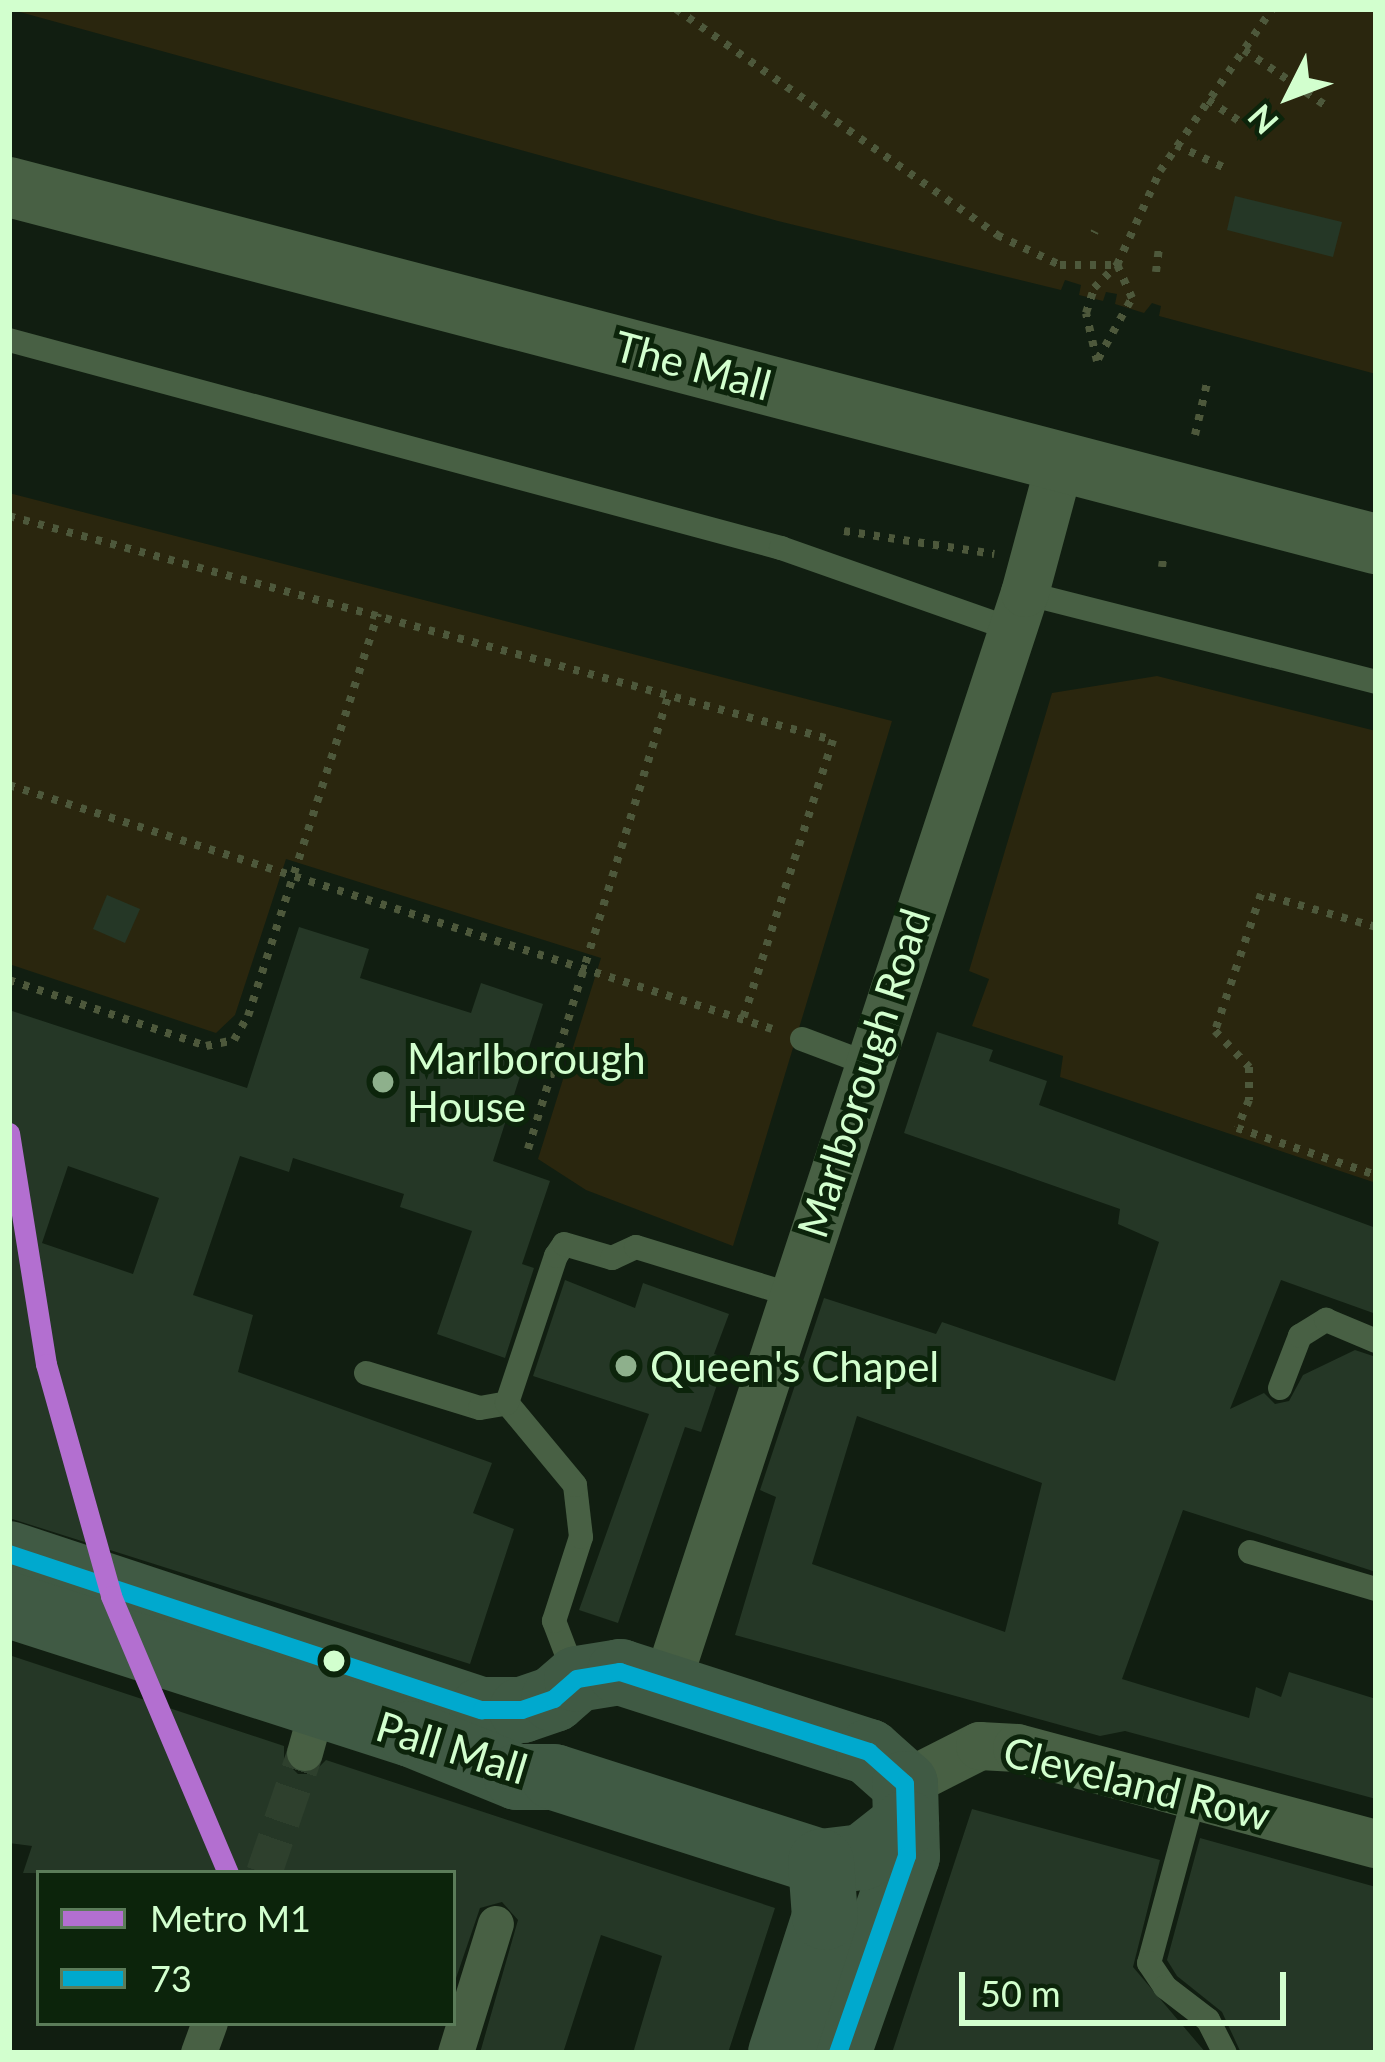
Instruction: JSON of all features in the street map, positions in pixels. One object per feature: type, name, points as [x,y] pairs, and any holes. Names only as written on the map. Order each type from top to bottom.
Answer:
[{"type":"main road","name":"Pall Mall","points":[[9,1554],[482,1710],[522,1710],[566,1689],[620,1672],[868,1752],[905,1803]]},
{"type":"main road","name":"Pall Mall","points":[[9,1605],[311,1729],[517,1777],[554,1777],[821,1862]]},
{"type":"main road","points":[[554,1777],[545,1726],[566,1689]]},
{"type":"main road","points":[[781,2053],[819,1941],[821,1862],[863,1857],[905,1803]]},
{"type":"main road","points":[[838,2053],[908,1856],[905,1803]]},
{"type":"street","name":"The Mall","points":[[9,187],[1376,544]]},
{"type":"street","name":"Marlborough Road","points":[[666,1686],[866,1063],[1018,611],[1061,460]]},
{"type":"street","name":"Cleveland Row","points":[[905,1803],[980,1746],[1195,1793],[1376,1844]]},
{"type":"street","points":[[456,2053],[496,1924]]},
{"type":"lane","points":[[9,340],[1018,611],[1376,682]]},
{"type":"lane","points":[[802,1040],[866,1063]]},
{"type":"lane","points":[[507,1403],[564,1244],[612,1258],[636,1247],[792,1295]]},
{"type":"lane","points":[[1280,1388],[1300,1336],[1326,1319],[1376,1340]]},
{"type":"lane","points":[[365,1373],[480,1408],[507,1403]]},
{"type":"lane","points":[[507,1403],[575,1485],[581,1538],[554,1622],[566,1689]]},
{"type":"lane","points":[[1250,1552],[1376,1589]]},
{"type":"lane","points":[[1195,1793],[1149,1963],[1165,1987],[1208,2020],[1225,2053]]},
{"type":"path","points":[[676,9],[997,235],[1060,265],[1117,265]]},
{"type":"path","points":[[1117,265],[1132,298],[1097,361],[1086,313],[1094,288],[1117,265],[1176,146],[1272,9]]},
{"type":"path","points":[[1244,50],[1325,105]]},
{"type":"path","points":[[1208,100],[1240,122]]},
{"type":"path","points":[[1176,146],[1225,168]]},
{"type":"path","points":[[1156,272],[1159,248]]},
{"type":"path","points":[[1195,435],[1207,383]]},
{"type":"path","points":[[9,516],[833,740],[742,1019]]},
{"type":"path","points":[[9,980],[206,1046],[234,1040],[378,613]]},
{"type":"path","points":[[528,1149],[668,693]]},
{"type":"path","points":[[9,785],[802,1040]]},
{"type":"path","points":[[1376,927],[1261,894],[1215,1031],[1250,1067],[1249,1100],[1237,1128],[1376,1175]]},
{"type":"shaded area","points":[[9,9],[1376,9],[1376,374],[1159,316],[1161,306],[1152,303],[1144,313],[1115,304],[1117,294],[1106,292],[1103,301],[1079,295],[1081,285],[1065,280],[1061,290],[778,221]]},
{"type":"shaded area","points":[[9,493],[892,721],[733,1246],[586,1190],[538,1159],[601,958],[286,859],[235,1015],[216,1033],[9,964]]},
{"type":"shaded area","points":[[1157,676],[1376,731],[1376,1183],[1060,1077],[1063,1056],[972,1026],[989,979],[969,971],[1052,693]]},
{"type":"building","points":[[1235,196],[1342,222],[1333,257],[1227,230]]},
{"type":"building","points":[[107,895],[140,909],[125,943],[93,929]]},
{"type":"building","points":[[299,927],[369,949],[360,978],[471,1013],[481,983],[543,1004],[493,1161],[550,1181],[522,1264],[534,1268],[505,1358],[437,1334],[472,1231],[400,1207],[404,1194],[293,1158],[289,1172],[240,1156],[193,1295],[253,1315],[238,1372],[492,1463],[473,1513],[514,1529],[470,1664],[9,1518],[9,1010],[247,1088]],"holes":[[[68,1166],[159,1198],[133,1274],[42,1243]]]},
{"type":"building","points":[[937,1032],[993,1050],[989,1061],[1047,1081],[1039,1105],[1376,1228],[1376,1314],[1281,1280],[1230,1409],[1264,1393],[1275,1404],[1289,1401],[1303,1375],[1355,1350],[1376,1357],[1376,1572],[1183,1510],[1122,1679],[1249,1718],[1256,1687],[1281,1697],[1289,1672],[1376,1699],[1376,1799],[1125,1731],[1100,1736],[735,1635],[776,1497],[760,1490],[824,1298],[936,1334],[942,1322],[1115,1381],[1159,1242],[1118,1224],[1120,1209],[904,1133]],"holes":[[[857,1416],[1042,1483],[1005,1632],[812,1564]]]},
{"type":"building","points":[[565,1280],[635,1308],[643,1283],[729,1314],[714,1354],[726,1358],[701,1432],[685,1427],[618,1623],[579,1610],[649,1414],[533,1376]]},
{"type":"building","points":[[9,1655],[284,1746],[284,1760],[298,1774],[312,1774],[326,1760],[775,1908],[728,2053],[633,2053],[662,1956],[601,1935],[563,2053],[480,2053],[518,1920],[502,1902],[480,1908],[456,1978],[456,1870],[23,1873],[32,1846],[9,1843]]},
{"type":"building","points":[[972,1809],[1160,1860],[1133,1967],[1206,2053],[892,2053]]},
{"type":"building","points":[[1200,1838],[1376,1887],[1376,2053],[1241,2053],[1222,2012],[1177,1976],[1167,1960]]},
{"type":"tunnel","points":[[265,1870],[305,1753]]},
{"type":"metro line","name":"M1","points":[[9,1133],[46,1364],[111,1596],[227,1870]]},
{"type":"transit line","name":"73","points":[[9,1554],[482,1710],[522,1710],[554,1699],[577,1679],[620,1672],[869,1752],[905,1784],[907,1856],[838,2053]]},
{"type":"place","name":"Marlborough House","points":[[383,1082]]},
{"type":"place","name":"Queen's Chapel","points":[[626,1366]]}]
